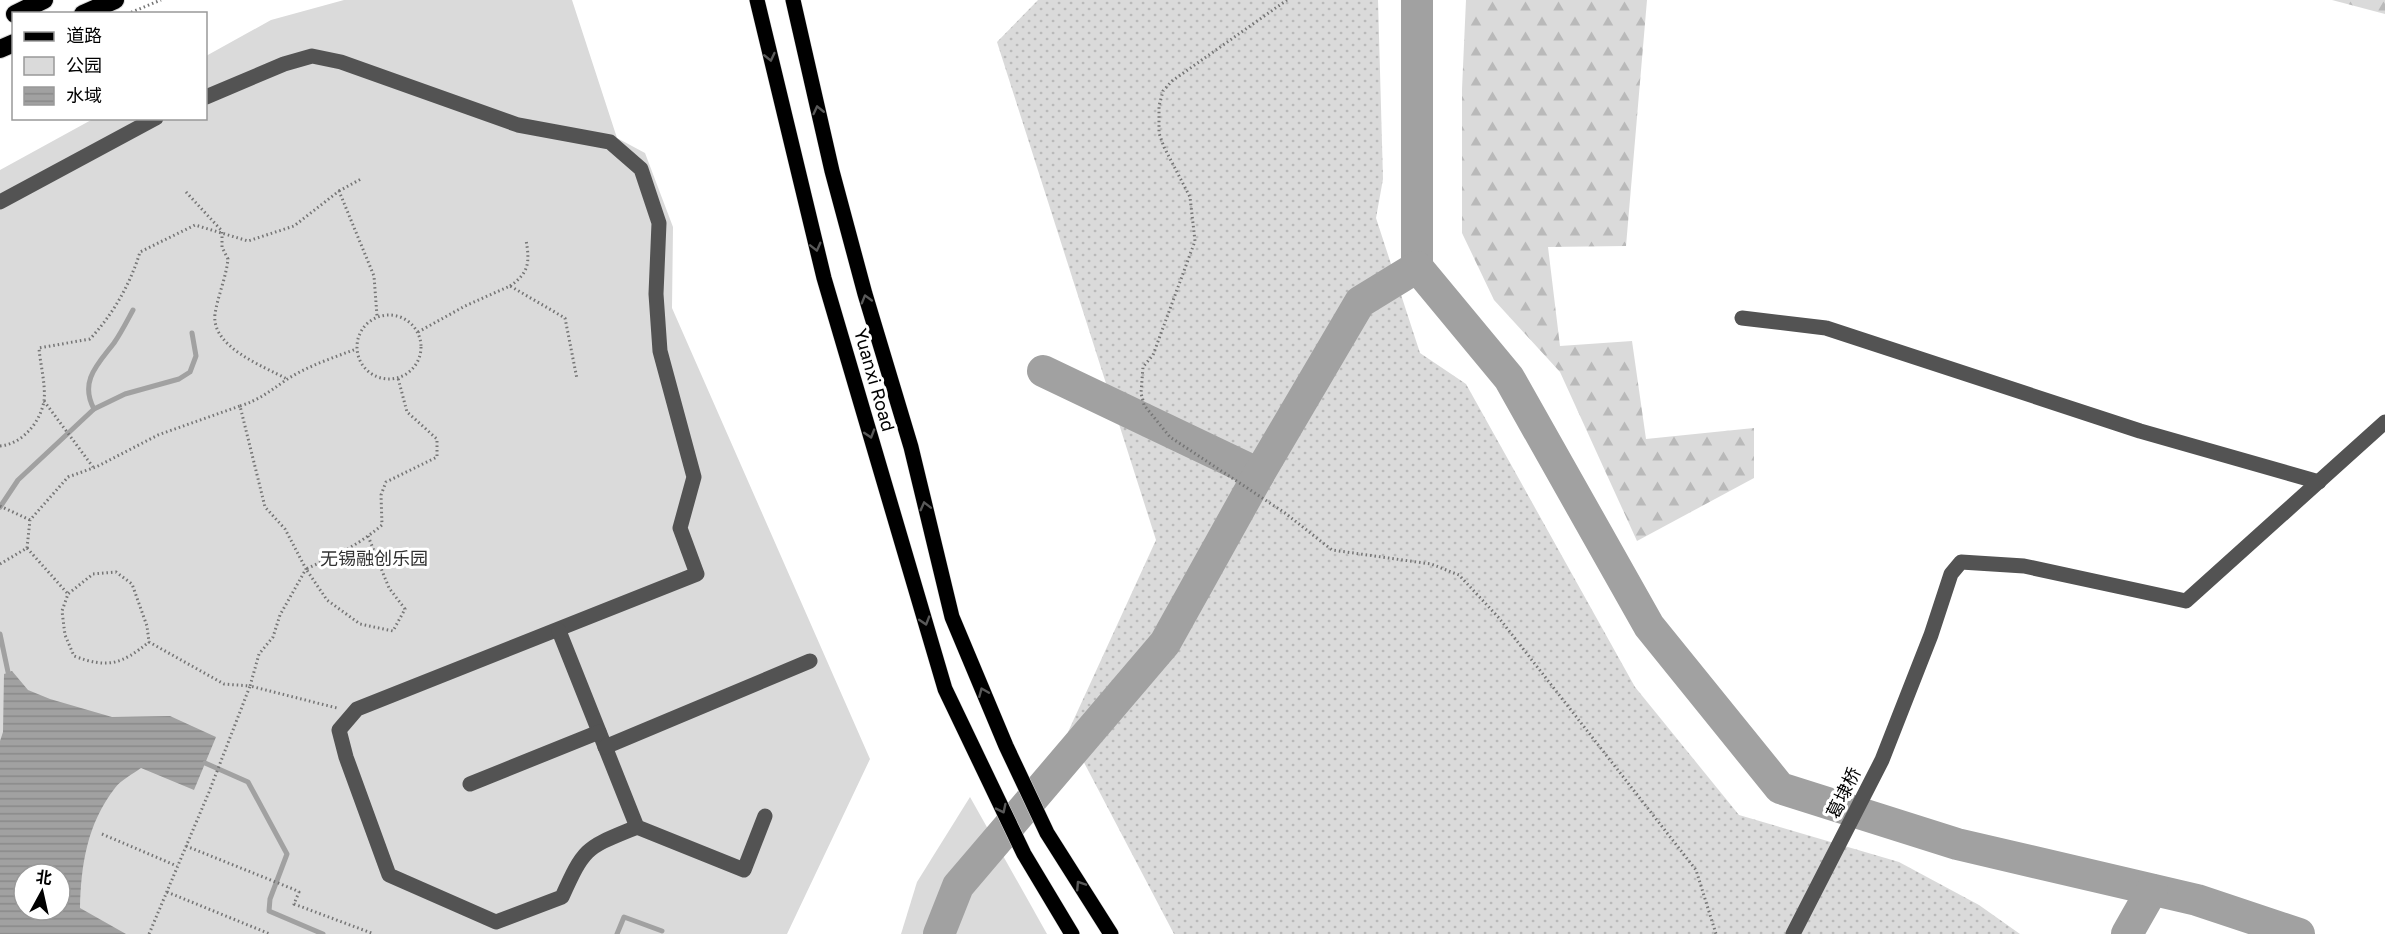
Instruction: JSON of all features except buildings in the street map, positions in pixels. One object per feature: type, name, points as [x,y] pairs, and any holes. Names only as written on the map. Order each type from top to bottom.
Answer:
[{"type":"highway","points":[[18,12],[44,0]]},
{"type":"highway","points":[[88,12],[115,0]]},
{"type":"main road","points":[[746,0],[764,32]]},
{"type":"main road","name":"Yuanxi Road","points":[[757,0],[824,278],[945,688],[979,764],[1024,854],[1072,934]]},
{"type":"main road","name":"Yuanxi Road","points":[[796,5],[832,171],[865,294],[911,447],[952,617],[1006,746],[1047,833],[1111,934]]},
{"type":"street","points":[[207,97],[284,64],[312,56],[341,62],[518,125],[610,142],[641,169],[659,223],[656,294],[660,351],[694,477],[680,528],[697,574],[559,631],[357,709],[339,730],[346,757],[389,875],[496,922],[562,897],[579,860],[593,845],[637,827],[744,870],[765,816]]},
{"type":"street","points":[[0,202],[152,120]]},
{"type":"street","points":[[1742,318],[1827,328],[2140,431],[2319,482],[2385,423]]},
{"type":"street","name":"葛埭桥","points":[[1794,934],[1882,760],[1931,635],[1951,574],[1961,562],[2024,566],[2186,601],[2319,482]]},
{"type":"street","points":[[559,631],[637,827]]},
{"type":"street","points":[[470,784],[602,739],[810,661]]},
{"type":"path","points":[[132,12],[161,0]]},
{"type":"path","points":[[1287,0],[1172,81],[1163,91],[1159,106],[1160,133],[1164,147],[1190,197],[1195,241],[1153,355],[1143,367],[1140,393],[1144,405],[1170,437],[1285,513],[1332,550],[1431,564],[1459,575],[1499,618],[1696,870],[1716,934]]},
{"type":"path","points":[[0,446],[10,445],[30,432],[44,401],[39,348],[90,339],[118,302],[133,275],[140,252],[195,225],[222,231],[248,241],[294,226],[339,191],[361,179]]},
{"type":"path","points":[[339,191],[374,276],[377,316]]},
{"type":"path","points":[[186,192],[222,231],[222,247],[228,260],[215,317],[221,336],[234,349],[286,379]]},
{"type":"path","points":[[418,332],[465,306],[510,286],[523,277],[530,260],[526,240]]},
{"type":"path","points":[[510,286],[565,318],[577,379]]},
{"type":"path","points":[[377,316],[399,316],[409,321],[418,332],[422,350],[419,361],[412,370],[398,378],[382,379],[373,375],[359,360],[356,350],[361,329],[377,316]]},
{"type":"path","points":[[68,594],[27,548],[30,520],[68,477],[158,435],[261,399],[286,379],[356,350]]},
{"type":"path","points":[[149,934],[209,792],[250,686],[259,654],[273,637],[280,615],[306,569],[359,545],[382,525],[381,495],[386,482],[437,457],[437,439],[407,412],[398,378]]},
{"type":"path","points":[[44,401],[93,467]]},
{"type":"path","points":[[240,406],[265,507],[285,529],[306,569],[327,600],[360,624],[393,631],[405,609],[389,588],[368,536]]},
{"type":"path","points":[[0,506],[30,520]]},
{"type":"path","points":[[0,564],[27,548]]},
{"type":"path","points":[[116,572],[132,584],[147,626],[149,642],[132,656],[116,663],[94,663],[74,656],[65,635],[62,611],[68,594],[93,574],[116,572]]},
{"type":"path","points":[[149,642],[224,684],[250,686],[334,705],[349,719]]},
{"type":"path","points":[[102,834],[178,866]]},
{"type":"path","points":[[186,846],[299,892],[294,904],[374,934]]},
{"type":"path","points":[[167,892],[270,934]]},
{"type":"green space","name":"无锡融创乐园","points":[[344,0],[572,0],[617,138],[645,153],[673,227],[672,308],[870,759],[787,934],[0,934],[0,170],[91,120],[207,120],[207,55],[271,20]]},
{"type":"green space","points":[[1038,0],[1378,0],[1383,179],[1376,218],[1420,353],[1466,384],[1635,687],[1739,815],[1899,862],[1979,905],[2020,934],[1174,934],[1068,732],[1156,540],[997,42]]},
{"type":"green space","points":[[1466,0],[1647,0],[1626,246],[1548,247],[1560,346],[1632,341],[1646,439],[1754,428],[1754,478],[1637,541],[1560,372],[1494,300],[1462,233],[1462,89]]},
{"type":"green space","points":[[2332,0],[2385,0],[2385,14]]},
{"type":"green space","points":[[970,797],[1047,934],[901,934],[917,882]]},
{"type":"water","points":[[12,671],[28,690],[50,699],[112,717],[170,716],[216,737],[194,790],[141,768],[118,785],[98,816],[87,845],[80,908],[126,934],[0,934],[0,741],[3,732],[4,674]]},
{"type":"waterway","points":[[1417,0],[1417,267]]},
{"type":"waterway","points":[[939,934],[958,886],[1165,643],[1259,474],[1360,302],[1417,267],[1509,378],[1649,626],[1780,788],[1957,844],[2197,900],[2299,934]]},
{"type":"waterway","points":[[0,507],[18,480],[94,409],[89,390],[92,373],[117,339],[133,310]]},
{"type":"waterway","points":[[94,409],[125,394],[179,379],[190,372],[196,356],[192,333]]},
{"type":"waterway","points":[[1043,371],[1259,474]]},
{"type":"waterway","points":[[0,634],[8,672]]},
{"type":"waterway","points":[[205,763],[248,782],[287,854],[270,899],[269,911],[323,934]]},
{"type":"waterway","points":[[2127,934],[2152,890]]},
{"type":"waterway","points":[[617,934],[624,917],[662,931]]}]
